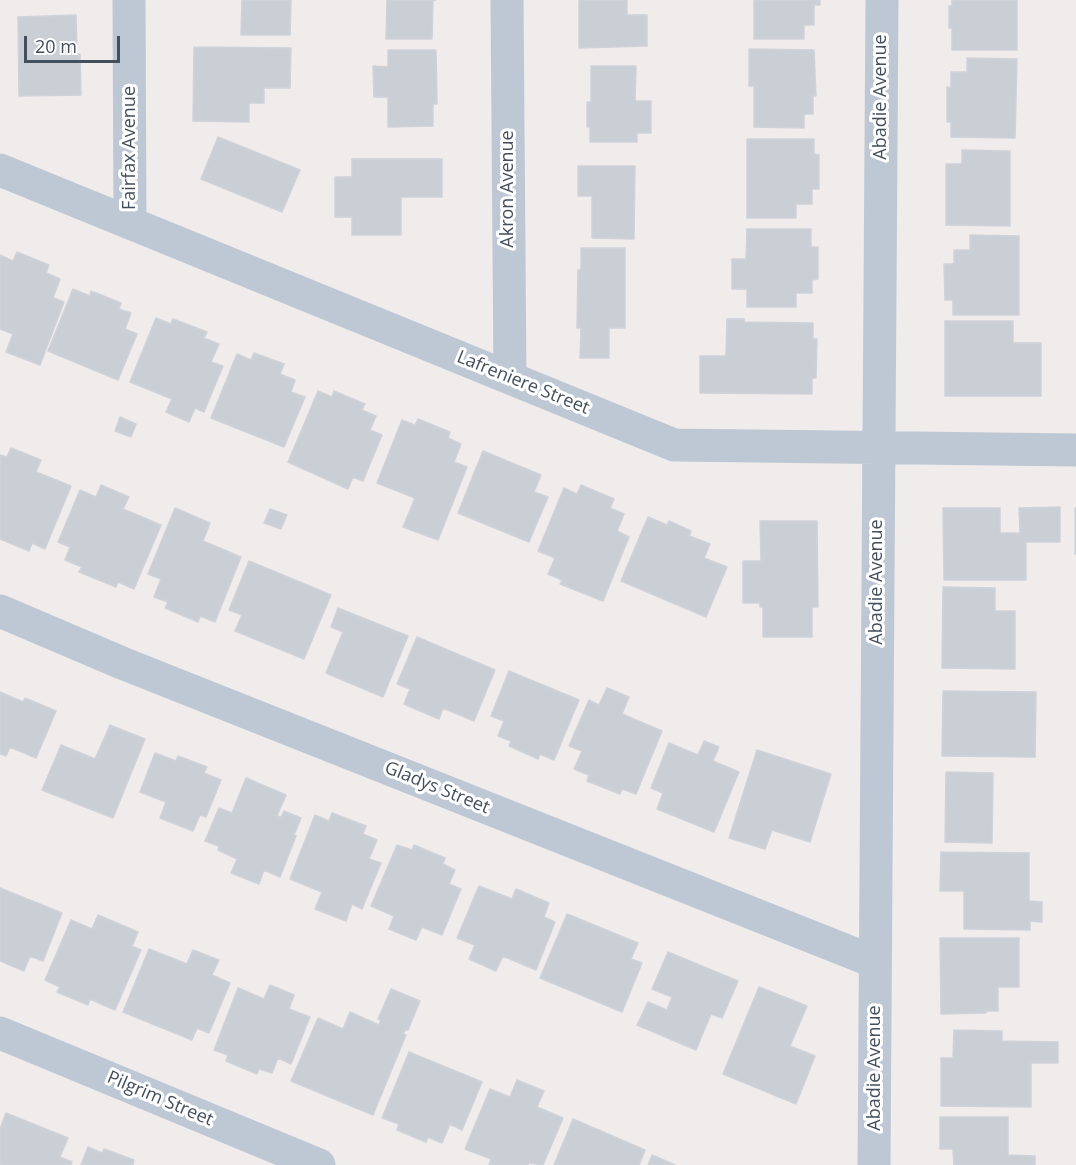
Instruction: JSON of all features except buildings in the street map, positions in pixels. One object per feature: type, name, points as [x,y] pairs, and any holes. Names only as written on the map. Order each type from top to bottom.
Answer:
[{"type":"street","name":"Fairfax Avenue","points":[[129,0],[130,223]]},
{"type":"street","name":"Akron Avenue","points":[[507,0],[510,378]]},
{"type":"street","name":"Abadie Avenue","points":[[874,1165],[882,0]]},
{"type":"street","name":"Lafreniere Street","points":[[0,170],[674,445],[1076,450]]},
{"type":"street","name":"Gladys Street","points":[[0,611],[122,663],[875,962]]},
{"type":"street","name":"Pilgrim Street","points":[[0,1032],[319,1165]]}]
